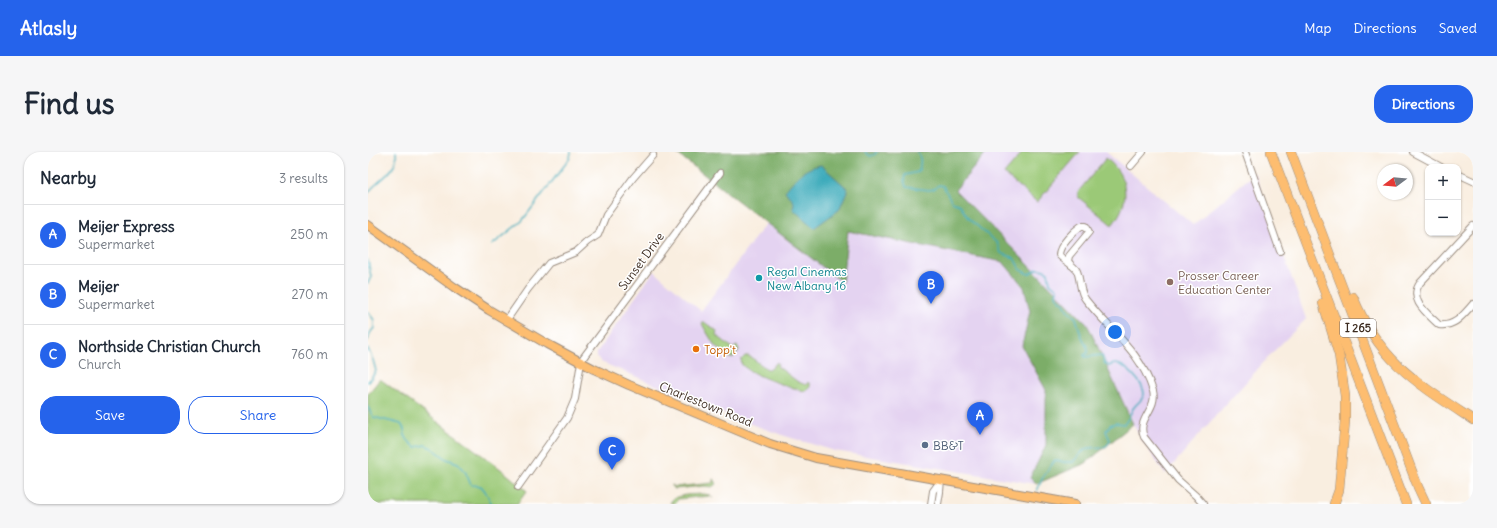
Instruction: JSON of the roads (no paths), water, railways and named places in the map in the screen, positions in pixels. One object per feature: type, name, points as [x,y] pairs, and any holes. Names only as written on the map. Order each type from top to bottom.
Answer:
[{"type":"highway","name":"I 265","points":[[1272,152],[1406,504]]},
{"type":"highway","name":"I 265","points":[[1291,152],[1416,482],[1426,504]]},
{"type":"highway","points":[[1280,174],[1330,326],[1342,369],[1346,409],[1339,490],[1340,504]]},
{"type":"highway","points":[[1313,211],[1358,310],[1380,347],[1409,376],[1429,392],[1473,420]]},
{"type":"highway","points":[[1334,504],[1339,490]]},
{"type":"main road","name":"Charlestown Road","points":[[368,225],[454,288],[506,320],[581,362],[629,385],[787,450],[816,458],[1075,504]]},
{"type":"street","points":[[1131,166],[1143,152]]},
{"type":"street","points":[[1245,152],[1280,251]]},
{"type":"street","points":[[1413,152],[1435,164]]},
{"type":"street","points":[[506,320],[528,289],[549,264],[576,252],[598,235],[606,215],[633,178],[653,155]]},
{"type":"street","name":"Sunset Drive","points":[[581,362],[601,332],[720,173]]},
{"type":"street","points":[[1461,175],[1473,181]]},
{"type":"street","points":[[1071,265],[1060,257],[1060,250],[1079,227],[1086,226],[1089,232],[1069,256],[1068,261],[1076,271],[1084,298],[1135,353],[1145,370],[1153,391],[1154,400],[1152,408],[1143,422],[1142,430],[1144,437],[1178,480],[1203,504]]},
{"type":"street","points":[[1473,226],[1420,283],[1415,294],[1417,301],[1438,325],[1450,325],[1455,323],[1473,304]]},
{"type":"street","points":[[518,487],[567,418],[575,399],[581,362]]},
{"type":"street","points":[[931,504],[933,491],[941,480]]},
{"type":"street","points":[[938,504],[941,480]]},
{"type":"water","points":[[821,165],[848,189],[839,210],[814,228],[793,209],[794,202],[785,191],[796,178],[809,168]]},
{"type":"waterway","points":[[368,193],[391,170],[396,159],[396,152]]},
{"type":"waterway","points":[[492,245],[522,221],[570,158],[571,152]]},
{"type":"waterway","points":[[865,152],[870,156],[877,152]]},
{"type":"waterway","points":[[917,152],[920,159],[919,169],[918,172],[905,175],[904,180],[906,187],[929,190],[934,189],[939,185],[943,186],[952,202],[960,205],[968,218],[997,243],[1001,253],[1014,258],[1023,272],[1029,274],[1036,269],[1048,272],[1050,283],[1057,289],[1056,295],[1059,300],[1063,302],[1068,311],[1076,318],[1081,335],[1088,349],[1088,353],[1084,355],[1085,357],[1102,355],[1105,364],[1109,366],[1114,364],[1124,367],[1129,370],[1141,385],[1143,390],[1143,398],[1133,408],[1126,422],[1124,424],[1116,423],[1110,425],[1106,431],[1110,440],[1107,446],[1087,449],[1082,452],[1073,462],[1060,462],[1055,460],[1043,477],[1037,491]]},
{"type":"waterway","points":[[368,260],[371,277],[368,283]]},
{"type":"waterway","points":[[368,312],[374,320],[374,328],[370,333],[368,340]]},
{"type":"waterway","points":[[368,349],[376,371],[368,382]]},
{"type":"waterway","points":[[368,407],[373,417],[401,424],[407,440],[411,444],[416,447],[425,445],[432,448],[447,459],[458,463],[465,471],[471,485],[481,486],[492,504]]},
{"type":"place","name":"Regal Cinemas New Albany 16","points":[[759,278]]},
{"type":"place","name":"Prosser Career Education Center","points":[[1170,282]]},
{"type":"place","name":"Meijer","points":[[931,304]]},
{"type":"place","name":"Topp't","points":[[696,349]]},
{"type":"place","name":"Meijer Express","points":[[980,435]]},
{"type":"place","name":"BB&T","points":[[925,445]]},
{"type":"place","name":"Northside Christian Church","points":[[612,470]]}]
